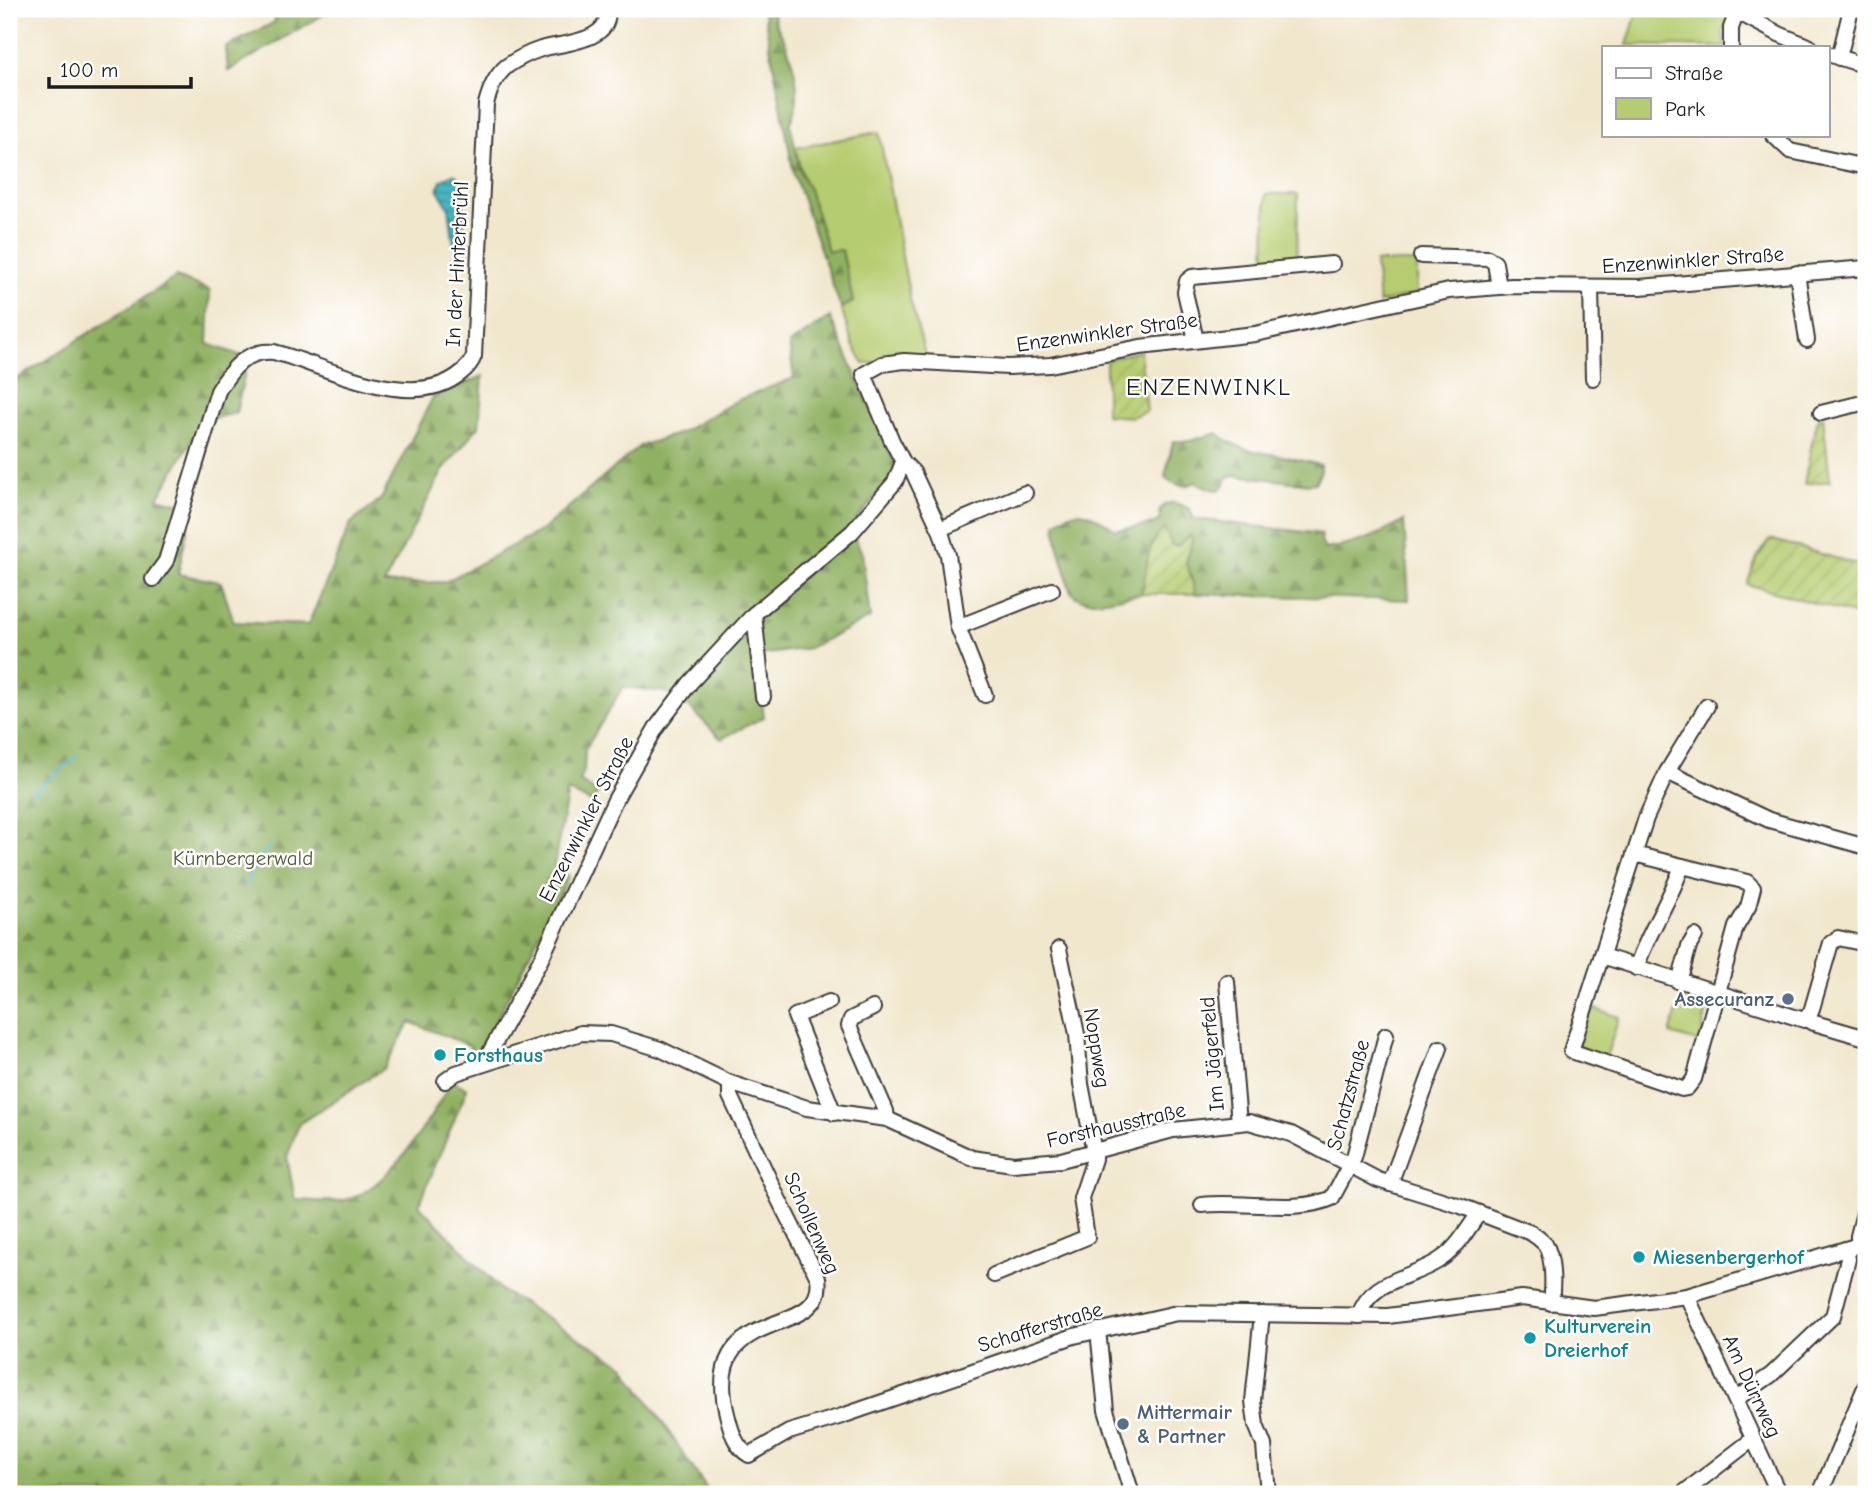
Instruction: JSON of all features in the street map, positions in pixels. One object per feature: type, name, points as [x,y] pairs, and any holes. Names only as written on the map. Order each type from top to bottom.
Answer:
[{"type":"street","name":"In der Hinterbrühl","points":[[153,579],[166,561],[218,391],[225,379],[245,358],[263,351],[274,352],[357,380],[406,388],[429,388],[444,384],[454,379],[472,362],[486,104],[490,88],[496,77],[527,54],[583,40],[600,31],[606,23],[607,9]]},
{"type":"street","points":[[1851,9],[1833,56],[1866,66]]},
{"type":"street","points":[[1731,46],[1735,10],[1808,46]]},
{"type":"street","points":[[1774,136],[1790,151],[1866,167]]},
{"type":"street","points":[[1421,256],[1488,258],[1495,263],[1499,287]]},
{"type":"street","points":[[1196,340],[1185,292],[1187,281],[1192,277],[1332,264]]},
{"type":"street","name":"Enzenwinkler Straße","points":[[484,1063],[540,961],[634,764],[656,728],[690,683],[754,614],[852,532],[895,482],[903,462],[864,374],[882,364],[904,361],[1008,367],[1050,365],[1140,347],[1255,334],[1449,291],[1499,287],[1677,285],[1866,268]]},
{"type":"street","name":"Enzenwinkler Straße","points":[[1797,273],[1807,340]]},
{"type":"street","name":"Enzenwinkler Straße","points":[[1591,288],[1593,378]]},
{"type":"street","points":[[1821,413],[1866,402]]},
{"type":"street","points":[[903,462],[913,472],[940,529],[948,555],[958,627],[985,695]]},
{"type":"street","points":[[940,529],[1025,494]]},
{"type":"street","points":[[958,627],[1052,590]]},
{"type":"street","points":[[754,614],[763,697]]},
{"type":"street","points":[[1634,854],[1747,882],[1753,888],[1748,906],[1737,927],[1694,1079],[1687,1088],[1682,1089],[1571,1051],[1602,956],[1634,854],[1646,818],[1667,772],[1707,706]]},
{"type":"street","points":[[1667,772],[1769,820],[1866,847]]},
{"type":"street","points":[[1636,968],[1644,945],[1682,866]]},
{"type":"street","points":[[1679,982],[1689,946],[1695,936]]},
{"type":"street","points":[[1602,956],[1800,1020],[1807,1018],[1811,1012],[1831,943],[1838,938],[1866,944]]},
{"type":"street","name":"Noppweg","points":[[1059,949],[1077,1034],[1081,1084],[1094,1152]]},
{"type":"street","name":"Im Jägerfeld","points":[[1227,982],[1239,1123]]},
{"type":"street","points":[[829,1002],[794,1016],[834,1113]]},
{"type":"street","points":[[873,1008],[851,1019],[849,1026],[886,1111],[887,1119]]},
{"type":"street","points":[[1807,1018],[1811,1022],[1866,1038]]},
{"type":"street","name":"Forsthausstraße","points":[[445,1081],[456,1073],[484,1063],[581,1033],[611,1034],[660,1049],[730,1083],[807,1108],[887,1119],[983,1161],[1039,1164],[1173,1130],[1239,1123],[1262,1124],[1290,1134],[1350,1167],[1390,1184],[1531,1233],[1545,1245],[1550,1259],[1551,1303]]},
{"type":"street","name":"Schatzstraße","points":[[1202,1205],[1240,1203],[1302,1206],[1325,1201],[1336,1193],[1359,1142],[1386,1035]]},
{"type":"street","points":[[1390,1184],[1440,1048]]},
{"type":"street","name":"Schollenweg","points":[[730,1083],[730,1096],[820,1286],[812,1306],[746,1338],[730,1353],[726,1362],[723,1383],[727,1416],[739,1448],[749,1455]]},
{"type":"street","points":[[994,1275],[1087,1237],[1081,1198],[1094,1152]]},
{"type":"street","points":[[1735,1399],[1767,1378],[1833,1316],[1848,1259],[1857,1246],[1866,1205]]},
{"type":"street","points":[[1359,1316],[1367,1299],[1377,1288],[1420,1271],[1448,1254],[1479,1213]]},
{"type":"street","name":"Schafferstraße","points":[[749,1455],[789,1432],[976,1369],[1098,1330],[1177,1313],[1359,1316],[1413,1314],[1522,1298],[1594,1308],[1687,1296],[1857,1246]]},
{"type":"street","name":"Am Dürrweg","points":[[1687,1296],[1779,1494]]},
{"type":"street","points":[[1262,1314],[1253,1401],[1256,1425],[1264,1445],[1268,1494]]},
{"type":"street","points":[[1098,1330],[1106,1410],[1132,1494]]},
{"type":"street","points":[[1820,1494],[1862,1405],[1866,1385]]},
{"type":"street","points":[[1682,1494],[1753,1439]]},
{"type":"green space","points":[[274,9],[333,9],[228,71],[226,47],[275,22]]},
{"type":"green space","points":[[763,9],[773,9],[774,19],[793,64],[797,95],[790,124],[801,173],[809,189],[828,251],[842,250],[853,302],[841,308],[794,175]]},
{"type":"green space","points":[[1638,9],[1723,9],[1729,18],[1723,31],[1725,46],[1627,45]]},
{"type":"green space","points":[[879,132],[910,299],[926,358],[864,364],[853,345],[841,308],[853,302],[842,250],[828,252],[795,148]]},
{"type":"green space","points":[[1266,194],[1298,194],[1297,264],[1265,267]]},
{"type":"green space","points":[[1375,262],[1417,262],[1417,294],[1379,303]]},
{"type":"green space","name":"Kürnbergerwald","points":[[176,277],[210,290],[208,344],[248,358],[236,413],[203,421],[158,498],[192,507],[178,574],[221,582],[234,622],[308,625],[351,523],[381,499],[433,397],[483,376],[479,426],[443,470],[384,584],[445,582],[542,530],[640,446],[680,433],[738,400],[794,378],[789,344],[830,317],[898,471],[847,531],[675,696],[666,692],[623,687],[585,750],[584,771],[579,780],[598,792],[592,803],[568,791],[554,865],[569,876],[477,1058],[462,1066],[471,1046],[410,1022],[384,1068],[299,1124],[287,1157],[295,1200],[345,1200],[361,1194],[377,1183],[407,1150],[452,1080],[467,1089],[419,1205],[502,1291],[625,1366],[710,1494],[9,1494],[9,379],[11,383]]},
{"type":"green space","points":[[1140,351],[1147,411],[1131,417],[1106,415],[1106,359]]},
{"type":"green space","points":[[1823,416],[1830,481],[1804,484],[1816,422]]},
{"type":"green space","points":[[1217,433],[1248,450],[1321,465],[1321,471],[1315,483],[1309,484],[1234,475],[1227,478],[1225,485],[1219,490],[1195,482],[1180,485],[1165,477],[1173,441],[1190,441]]},
{"type":"green space","points":[[1173,502],[1190,509],[1194,519],[1322,534],[1321,542],[1325,549],[1366,539],[1404,521],[1409,600],[1196,594],[1186,562],[1191,548],[1190,536],[1178,546],[1171,545],[1165,530],[1141,594],[1095,601],[1078,598],[1072,593],[1059,548],[1056,523],[1072,513],[1079,512],[1093,516],[1116,530],[1150,525],[1161,520],[1159,511],[1164,505]]},
{"type":"green space","points":[[1165,529],[1172,545],[1178,546],[1191,535],[1192,542],[1186,562],[1196,594],[1141,594],[1150,550],[1158,535]]},
{"type":"green space","points":[[853,535],[862,553],[870,618],[809,648],[760,655],[756,615]]},
{"type":"green space","points":[[1770,539],[1866,567],[1866,618],[1747,584],[1757,558]]},
{"type":"green space","points":[[750,622],[764,717],[721,739],[681,699]]},
{"type":"green space","points":[[1684,988],[1709,998],[1700,1043],[1670,1034]]},
{"type":"green space","points":[[1590,1007],[1619,1017],[1605,1060],[1582,1052],[1578,1044]]},
{"type":"water","points":[[452,174],[456,175],[459,181],[463,200],[463,233],[458,247],[454,246],[449,208],[438,190],[441,181]]},
{"type":"waterway","points":[[33,792],[77,756]]},
{"type":"waterway","points":[[246,885],[256,861],[271,845]]},
{"type":"place","name":"Assecuranz","points":[[1788,999]]},
{"type":"place","name":"Forsthaus","points":[[440,1055]]},
{"type":"place","name":"Miesenbergerhof","points":[[1639,1257]]},
{"type":"place","name":"Kulturverein Dreierhof","points":[[1530,1338]]},
{"type":"place","name":"Mittermair & Partner","points":[[1123,1424]]},
{"type":"district","name":"ENZENWINKL","points":[[1209,387]]}]
